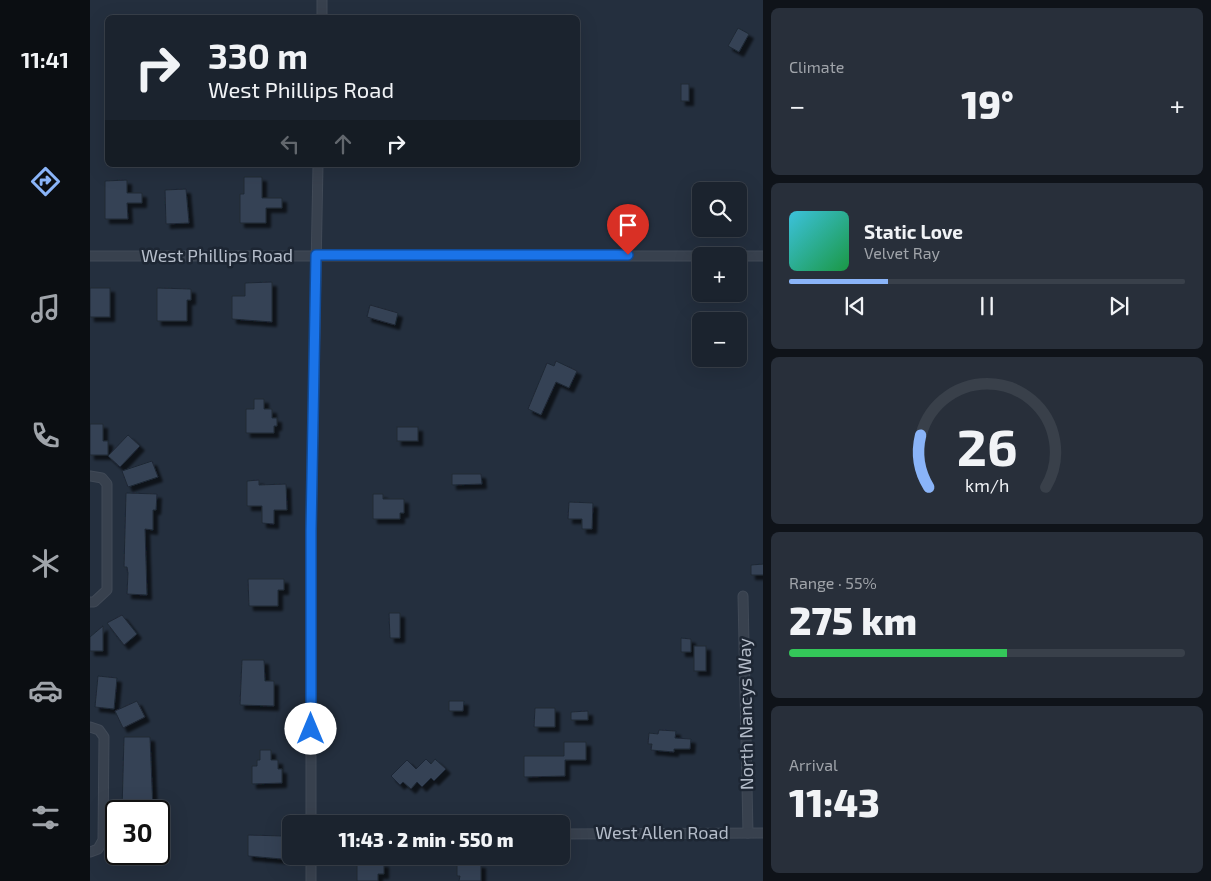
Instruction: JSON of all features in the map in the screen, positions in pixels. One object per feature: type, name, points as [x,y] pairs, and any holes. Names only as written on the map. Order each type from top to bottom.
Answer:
[{"type":"street","points":[[322,0],[322,15]]},
{"type":"street","points":[[311,815],[311,531],[318,167]]},
{"type":"street","name":"West Phillips Road","points":[[90,256],[763,256]]},
{"type":"street","points":[[90,602],[100,597],[106,590],[106,484],[102,478],[93,476]]},
{"type":"street","name":"North Nancys Way","points":[[743,596],[748,833]]},
{"type":"street","points":[[94,728],[104,737],[103,840],[94,851]]},
{"type":"street","name":"West Allen Road","points":[[570,834],[763,833]]},
{"type":"street","points":[[311,865],[311,881]]},
{"type":"building","points":[[738,28],[749,34],[739,52],[728,46]]},
{"type":"building","points":[[681,84],[689,84],[689,101],[681,101]]},
{"type":"building","points":[[244,177],[262,177],[262,198],[282,198],[282,208],[266,208],[266,223],[240,223],[240,194],[244,194]]},
{"type":"building","points":[[127,180],[127,193],[142,193],[142,203],[127,203],[128,219],[105,219],[105,181]]},
{"type":"building","points":[[186,189],[189,223],[166,224],[165,190]]},
{"type":"building","points":[[272,282],[272,322],[232,319],[232,296],[245,296],[245,283]]},
{"type":"building","points":[[90,288],[110,288],[110,317],[90,317]]},
{"type":"building","points":[[157,288],[191,289],[191,300],[187,300],[187,321],[157,321]]},
{"type":"building","points":[[370,305],[398,313],[395,325],[367,317]]},
{"type":"building","points":[[556,361],[577,371],[569,388],[556,382],[541,415],[528,409],[547,363],[554,366]]},
{"type":"building","points":[[254,399],[264,399],[264,409],[272,409],[272,418],[277,418],[277,426],[274,426],[274,433],[246,433],[246,409],[254,409]]},
{"type":"building","points":[[90,424],[103,424],[103,441],[108,441],[108,455],[90,455]]},
{"type":"building","points":[[397,427],[418,427],[418,441],[397,441]]},
{"type":"building","points":[[128,435],[140,446],[120,467],[108,456]]},
{"type":"building","points":[[152,461],[158,477],[128,487],[122,471]]},
{"type":"building","points":[[452,474],[481,474],[482,484],[452,485]]},
{"type":"building","points":[[259,480],[259,485],[286,484],[287,510],[274,510],[274,524],[262,523],[262,506],[247,506],[247,481]]},
{"type":"building","points":[[126,493],[157,494],[156,510],[153,510],[153,530],[145,529],[147,595],[127,594],[128,573],[127,567],[124,567]]},
{"type":"building","points":[[373,494],[383,494],[383,499],[404,499],[404,513],[400,513],[400,519],[373,519]]},
{"type":"building","points":[[569,502],[593,503],[592,529],[582,529],[582,519],[568,519]]},
{"type":"building","points":[[763,564],[763,575],[751,575],[751,565]]},
{"type":"building","points":[[248,579],[284,579],[284,590],[278,590],[278,606],[249,606]]},
{"type":"building","points":[[389,613],[400,613],[400,638],[390,638]]},
{"type":"building","points":[[122,615],[137,634],[124,645],[107,623]]},
{"type":"building","points":[[103,626],[103,651],[90,651],[90,637]]},
{"type":"building","points":[[681,638],[691,639],[691,652],[681,652]]},
{"type":"building","points":[[694,646],[706,646],[706,671],[694,671]]},
{"type":"building","points":[[242,660],[264,660],[265,681],[274,681],[274,706],[240,705]]},
{"type":"building","points":[[98,676],[117,678],[114,709],[95,707]]},
{"type":"building","points":[[137,701],[145,717],[123,728],[115,711]]},
{"type":"building","points":[[449,701],[464,701],[463,711],[449,711]]},
{"type":"building","points":[[535,708],[555,708],[555,727],[534,727]]},
{"type":"building","points":[[588,711],[588,720],[571,720],[571,712]]},
{"type":"building","points":[[659,730],[676,731],[675,738],[691,739],[690,749],[674,749],[674,752],[651,750],[652,744],[648,744],[649,733],[658,734]]},
{"type":"building","points":[[124,737],[150,737],[153,800],[122,800]]},
{"type":"building","points":[[564,742],[586,742],[586,760],[565,760],[565,776],[524,777],[524,756],[564,756]]},
{"type":"building","points":[[260,750],[271,750],[271,760],[278,760],[278,769],[282,769],[282,783],[252,784],[252,766],[257,766],[257,760],[260,760]]},
{"type":"building","points":[[426,759],[431,764],[435,759],[446,769],[434,781],[431,778],[422,787],[417,782],[411,789],[403,782],[400,785],[391,776],[407,760],[416,769]]},
{"type":"building","points":[[248,835],[282,836],[282,859],[248,856]]},
{"type":"building","points":[[357,865],[384,865],[384,874],[378,874],[378,881],[357,881]]},
{"type":"building","points":[[457,865],[481,865],[481,881],[459,881],[460,876],[457,876]]},
{"type":"route","points":[[311,729],[311,531],[316,255],[628,255]]}]
